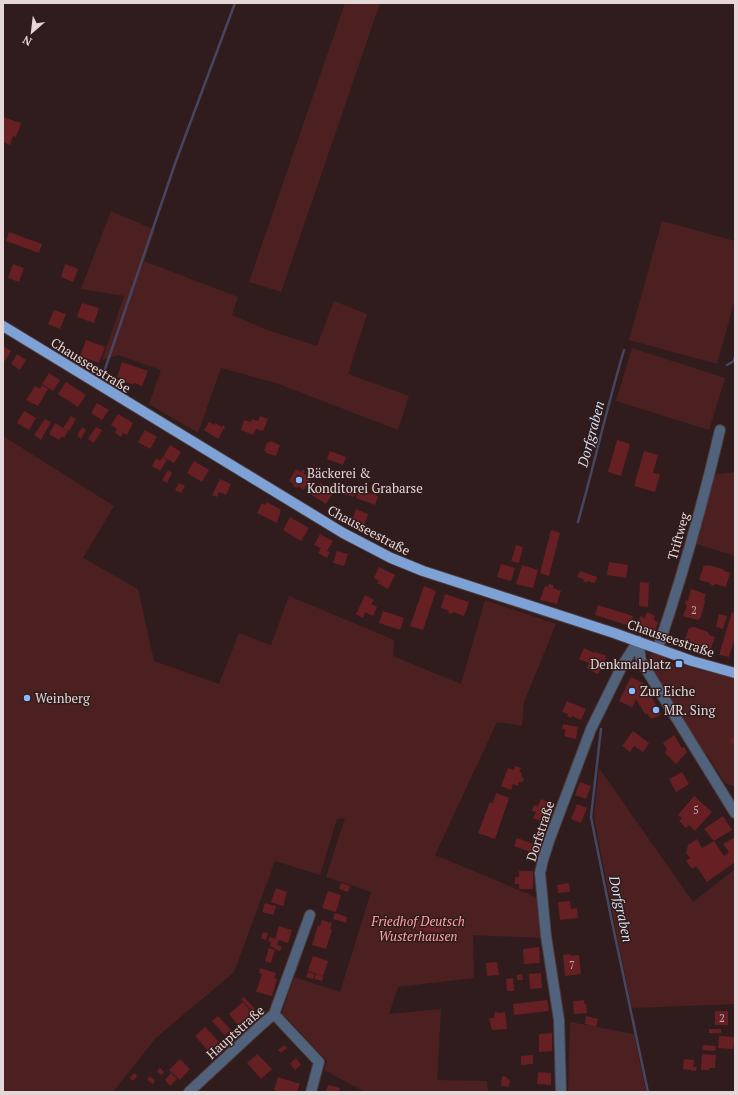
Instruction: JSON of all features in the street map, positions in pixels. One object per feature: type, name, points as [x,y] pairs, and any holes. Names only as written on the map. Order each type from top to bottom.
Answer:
[{"type":"main road","name":"Chausseestraße","points":[[3,326],[343,533],[391,558],[423,571],[735,673]]},
{"type":"street","name":"Triftweg","points":[[658,648],[689,545],[720,430]]},
{"type":"street","points":[[638,641],[641,661],[735,813]]},
{"type":"street","name":"Dorfstraße","points":[[561,1092],[559,1020],[546,936],[540,873],[549,841],[591,730],[622,666],[638,641]]},
{"type":"street","name":"Hauptstraße","points":[[189,1092],[274,1014],[310,915]]},
{"type":"street","points":[[274,1014],[319,1062],[311,1092]]},
{"type":"green space","points":[[345,3],[380,3],[281,292],[249,282]]},
{"type":"green space","points":[[111,211],[155,230],[144,261],[238,297],[232,315],[267,330],[317,346],[334,301],[367,314],[348,374],[409,396],[398,430],[276,383],[221,368],[198,433],[149,404],[161,370],[118,355],[102,360],[124,296],[81,289]]},
{"type":"green space","points":[[662,221],[735,241],[735,299],[717,364],[629,340]]},
{"type":"green space","points":[[632,348],[725,378],[709,430],[616,401]]},
{"type":"green space","name":"Friedhof Deutsch Wusterhausen","points":[[3,436],[114,506],[83,558],[138,589],[154,661],[219,684],[239,633],[271,645],[289,596],[394,640],[393,656],[461,684],[485,600],[556,624],[524,702],[522,726],[497,722],[435,855],[538,898],[541,938],[473,935],[474,978],[398,987],[389,1014],[441,1009],[437,1080],[487,1081],[488,1092],[365,1092],[324,1070],[327,1061],[282,1013],[294,977],[340,992],[371,892],[326,877],[345,818],[337,819],[320,875],[275,861],[234,972],[156,1038],[113,1092],[3,1092]]},
{"type":"green space","points":[[735,472],[735,556],[694,543],[711,475]]},
{"type":"green space","points":[[655,653],[666,657],[665,660],[680,666],[681,664],[735,678],[735,787],[725,783],[708,756],[693,737],[648,662],[650,654]]},
{"type":"green space","points":[[599,768],[693,902],[735,869],[735,1004],[632,1008],[594,817]]},
{"type":"green space","points":[[570,1022],[634,1034],[646,1092],[568,1092]]},
{"type":"building","points":[[3,117],[21,123],[16,137],[13,136],[10,145],[3,142]]},
{"type":"building","points":[[9,232],[42,244],[39,253],[6,241]]},
{"type":"building","points":[[13,264],[24,268],[19,282],[8,278]]},
{"type":"building","points":[[65,264],[78,269],[73,282],[61,277]]},
{"type":"building","points":[[82,303],[99,308],[94,323],[77,317]]},
{"type":"building","points":[[54,310],[66,314],[60,329],[48,324]]},
{"type":"building","points":[[86,340],[105,347],[99,363],[80,356]]},
{"type":"building","points":[[3,346],[11,351],[5,361],[3,360]]},
{"type":"building","points":[[17,354],[26,360],[20,370],[11,364]]},
{"type":"building","points":[[122,362],[148,371],[142,386],[134,383],[133,385],[117,377]]},
{"type":"building","points":[[49,373],[60,380],[53,391],[42,384]]},
{"type":"building","points":[[66,382],[86,395],[78,407],[58,394]]},
{"type":"building","points":[[42,385],[48,389],[38,406],[26,400],[35,386],[40,389]]},
{"type":"building","points":[[97,403],[109,410],[102,420],[91,413]]},
{"type":"building","points":[[24,411],[36,418],[29,430],[17,423]]},
{"type":"building","points":[[118,414],[133,423],[127,435],[123,433],[121,437],[115,433],[117,429],[111,425]]},
{"type":"building","points":[[71,416],[76,419],[69,431],[63,428]]},
{"type":"building","points":[[260,416],[268,419],[263,431],[256,429],[253,435],[241,430],[244,420],[251,422],[252,419],[258,421]]},
{"type":"building","points":[[45,419],[51,422],[41,440],[34,435]]},
{"type":"building","points":[[209,422],[214,425],[215,423],[225,427],[218,439],[204,430]]},
{"type":"building","points":[[55,423],[68,431],[64,438],[62,436],[59,440],[49,434]]},
{"type":"building","points":[[82,427],[86,430],[81,439],[77,436]]},
{"type":"building","points":[[96,427],[102,430],[94,443],[88,439]]},
{"type":"building","points":[[145,430],[157,437],[150,449],[138,442]]},
{"type":"building","points":[[617,440],[630,444],[621,476],[608,472]]},
{"type":"building","points":[[270,441],[280,445],[276,456],[264,451],[267,442],[269,443]]},
{"type":"building","points":[[170,445],[181,452],[174,463],[163,457]]},
{"type":"building","points":[[330,451],[346,457],[343,465],[327,459]]},
{"type":"building","points":[[644,451],[658,455],[653,473],[660,474],[655,492],[634,486]]},
{"type":"building","points":[[162,457],[167,460],[160,471],[152,466],[156,458],[160,461]]},
{"type":"building","points":[[194,461],[209,470],[202,482],[187,473]]},
{"type":"building","points":[[296,469],[301,472],[303,469],[305,471],[303,473],[311,478],[304,490],[298,486],[297,488],[293,486],[294,484],[289,481]]},
{"type":"building","points":[[168,470],[172,473],[167,483],[162,480]]},
{"type":"building","points":[[220,479],[231,484],[226,495],[219,492],[217,497],[212,495]]},
{"type":"building","points":[[179,483],[185,486],[181,493],[175,490]]},
{"type":"building","points":[[320,483],[326,486],[328,485],[326,489],[333,493],[326,504],[310,494],[317,484],[319,485]]},
{"type":"building","points":[[342,485],[356,490],[354,497],[339,493]]},
{"type":"building","points":[[373,485],[380,488],[378,493],[371,490]]},
{"type":"building","points":[[359,489],[378,496],[375,505],[356,498]]},
{"type":"building","points":[[267,502],[281,510],[277,523],[257,513],[262,503],[265,505]]},
{"type":"building","points":[[356,509],[368,514],[363,530],[356,528],[358,523],[352,521]]},
{"type":"building","points":[[290,517],[309,528],[301,541],[283,530]]},
{"type":"building","points":[[551,530],[560,533],[549,576],[540,573]]},
{"type":"building","points":[[320,534],[333,541],[327,551],[330,552],[327,558],[318,553],[321,548],[314,545]]},
{"type":"building","points":[[516,545],[523,547],[519,563],[511,561]]},
{"type":"building","points":[[337,551],[348,554],[344,566],[333,563]]},
{"type":"building","points":[[609,562],[628,565],[626,578],[607,575]]},
{"type":"building","points":[[501,564],[515,568],[511,581],[497,577]]},
{"type":"building","points":[[522,565],[538,570],[533,588],[516,584]]},
{"type":"building","points":[[704,565],[723,569],[724,571],[730,573],[726,587],[715,584],[714,586],[710,583],[699,580]]},
{"type":"building","points":[[379,567],[395,575],[388,589],[377,583],[379,581],[374,578]]},
{"type":"building","points":[[580,571],[597,577],[595,583],[587,581],[587,583],[583,581],[584,579],[577,577]]},
{"type":"building","points":[[640,582],[649,583],[648,607],[639,606]]},
{"type":"building","points":[[549,584],[553,585],[553,588],[561,591],[557,604],[540,600],[545,586],[548,587]]},
{"type":"building","points":[[424,586],[436,591],[423,630],[410,626]]},
{"type":"building","points":[[691,589],[706,594],[701,617],[698,620],[683,616],[687,605],[685,604],[686,600],[688,601]]},
{"type":"building","points":[[445,594],[469,602],[464,616],[453,612],[452,614],[448,613],[449,611],[441,608]]},
{"type":"building","points":[[365,595],[374,600],[371,604],[377,607],[373,616],[365,612],[363,618],[356,614]]},
{"type":"building","points":[[598,605],[633,616],[630,626],[595,615]]},
{"type":"building","points":[[383,611],[404,618],[400,630],[379,623]]},
{"type":"building","points":[[647,612],[655,616],[654,620],[658,622],[654,634],[637,629],[640,616],[645,618]]},
{"type":"building","points":[[732,612],[735,613],[735,637],[729,657],[719,655]]},
{"type":"building","points":[[719,614],[727,616],[723,629],[716,627]]},
{"type":"building","points":[[694,627],[708,632],[709,635],[715,637],[710,651],[699,647],[698,649],[694,647],[695,646],[684,642],[689,628]]},
{"type":"building","points":[[584,648],[594,653],[605,655],[606,658],[599,673],[597,674],[587,668],[589,663],[579,659]]},
{"type":"building","points":[[631,677],[643,683],[661,713],[659,716],[651,719],[648,714],[645,714],[636,699],[632,707],[619,701]]},
{"type":"building","points":[[567,701],[586,709],[581,720],[572,716],[571,718],[567,716],[568,714],[562,712]]},
{"type":"building","points":[[563,724],[578,727],[576,739],[564,736],[566,730],[562,729]]},
{"type":"building","points":[[633,731],[649,743],[643,752],[634,746],[630,752],[622,746]]},
{"type":"building","points":[[735,733],[735,744],[730,743]]},
{"type":"building","points":[[674,735],[682,748],[684,747],[687,752],[676,764],[665,753],[667,749],[663,743]]},
{"type":"building","points":[[515,766],[521,768],[519,772],[522,773],[521,776],[524,779],[523,782],[519,782],[518,786],[513,784],[511,790],[501,786],[508,768],[514,770]]},
{"type":"building","points":[[682,772],[689,784],[676,792],[669,779]]},
{"type":"building","points":[[580,782],[591,786],[586,799],[575,795]]},
{"type":"building","points":[[496,793],[509,798],[495,839],[478,833],[490,802],[493,803]]},
{"type":"building","points":[[694,796],[712,812],[695,831],[689,825],[686,828],[679,821],[682,818],[678,815]]},
{"type":"building","points":[[541,799],[554,804],[546,823],[533,818],[536,812],[532,811],[534,805],[538,806]]},
{"type":"building","points":[[577,804],[587,808],[581,823],[571,819]]},
{"type":"building","points":[[723,816],[732,830],[714,841],[704,829]]},
{"type":"building","points":[[735,837],[735,862],[707,882],[696,866],[692,869],[686,861],[690,858],[686,853],[688,845],[697,839],[702,848],[714,841],[724,856],[729,852],[723,844]]},
{"type":"building","points":[[517,838],[542,847],[539,855],[514,846]]},
{"type":"building","points":[[519,871],[533,871],[533,889],[519,889],[519,884],[515,884],[515,877],[519,877]]},
{"type":"building","points":[[341,883],[350,886],[348,892],[339,889]]},
{"type":"building","points":[[569,883],[570,892],[558,893],[557,885]]},
{"type":"building","points":[[276,888],[287,892],[283,906],[271,902]]},
{"type":"building","points":[[328,891],[341,895],[336,912],[322,908]]},
{"type":"building","points":[[570,901],[571,909],[577,908],[578,918],[560,920],[558,902]]},
{"type":"building","points":[[265,903],[276,906],[273,915],[262,912]]},
{"type":"building","points":[[335,913],[347,917],[346,923],[333,919]]},
{"type":"building","points":[[415,919],[441,923],[440,925],[443,925],[442,931],[440,930],[439,933],[414,929]]},
{"type":"building","points":[[322,920],[332,923],[330,929],[332,930],[326,949],[312,945],[318,925],[320,926]]},
{"type":"building","points":[[279,926],[292,930],[288,943],[279,940],[277,945],[282,947],[280,951],[270,946],[271,942],[268,941],[270,937],[275,939]]},
{"type":"building","points":[[263,932],[268,933],[266,940],[261,938]]},
{"type":"building","points":[[539,947],[540,963],[524,964],[523,949]]},
{"type":"building","points":[[269,948],[275,950],[271,963],[265,961]]},
{"type":"building","points":[[571,954],[571,956],[579,955],[581,974],[565,976],[563,955]]},
{"type":"building","points":[[313,956],[328,961],[323,976],[308,971]]},
{"type":"building","points":[[497,962],[499,975],[487,976],[486,963]]},
{"type":"building","points":[[260,968],[276,973],[274,978],[277,979],[272,996],[256,992],[262,974],[259,973]]},
{"type":"building","points":[[308,972],[315,974],[313,979],[306,977]]},
{"type":"building","points":[[541,973],[542,988],[530,989],[529,974]]},
{"type":"building","points":[[316,974],[323,976],[322,981],[314,979]]},
{"type":"building","points":[[522,974],[523,980],[517,980],[517,975]]},
{"type":"building","points":[[513,978],[514,991],[507,991],[506,979]]},
{"type":"building","points":[[244,997],[255,1009],[252,1011],[241,999]]},
{"type":"building","points":[[547,1000],[549,1011],[514,1015],[513,1004]]},
{"type":"building","points":[[584,1000],[584,1004],[586,1003],[587,1013],[574,1014],[573,1001]]},
{"type":"building","points":[[243,1002],[252,1013],[238,1025],[229,1014]]},
{"type":"building","points":[[715,1011],[728,1011],[728,1025],[715,1025]]},
{"type":"building","points":[[495,1012],[505,1012],[507,1029],[492,1030],[489,1018],[494,1018]]},
{"type":"building","points":[[218,1016],[231,1030],[225,1035],[212,1021]]},
{"type":"building","points":[[586,1016],[598,1019],[596,1027],[585,1024]]},
{"type":"building","points":[[205,1027],[219,1042],[208,1051],[195,1036]]},
{"type":"building","points":[[709,1029],[721,1029],[721,1033],[709,1033]]},
{"type":"building","points":[[552,1033],[552,1051],[539,1052],[539,1034]]},
{"type":"building","points":[[719,1036],[735,1037],[733,1049],[718,1048]]},
{"type":"building","points":[[284,1045],[287,1048],[281,1053],[278,1050]]},
{"type":"building","points":[[703,1045],[716,1046],[715,1051],[702,1050]]},
{"type":"building","points":[[257,1054],[272,1069],[261,1079],[247,1063]]},
{"type":"building","points":[[702,1054],[716,1055],[715,1068],[701,1070]]},
{"type":"building","points":[[533,1055],[533,1064],[521,1065],[521,1056]]},
{"type":"building","points":[[296,1058],[301,1065],[295,1070],[290,1064]]},
{"type":"building","points":[[180,1059],[190,1069],[180,1080],[169,1070]]},
{"type":"building","points":[[684,1059],[694,1060],[693,1067],[697,1067],[696,1071],[683,1069]]},
{"type":"building","points":[[160,1068],[164,1072],[161,1075],[157,1071]]},
{"type":"building","points":[[538,1072],[551,1073],[551,1085],[537,1084]]},
{"type":"building","points":[[134,1073],[137,1076],[133,1081],[130,1078]]},
{"type":"building","points":[[171,1073],[177,1079],[170,1086],[165,1080]]},
{"type":"building","points":[[150,1076],[155,1081],[153,1084],[147,1080]]},
{"type":"building","points":[[502,1076],[507,1077],[507,1079],[510,1080],[509,1087],[501,1086]]},
{"type":"building","points":[[278,1077],[300,1084],[297,1092],[280,1092],[274,1090]]},
{"type":"building","points":[[328,1085],[340,1088],[339,1092],[326,1092]]},
{"type":"waterway","points":[[104,372],[176,161],[235,3]]},
{"type":"waterway","name":"Dorfgraben","points":[[578,522],[624,350]]},
{"type":"waterway","name":"Dorfgraben","points":[[727,365],[734,361],[735,357]]},
{"type":"waterway","name":"Dorfgraben","points":[[601,729],[591,817],[648,1092]]},
{"type":"place","name":"Bäckerei & Konditorei Grabarse","points":[[299,480]]},
{"type":"place","name":"Denkmalplatz","points":[[679,664]]},
{"type":"place","name":"Zur Eiche","points":[[632,691]]},
{"type":"place","name":"Weinberg","points":[[27,698]]},
{"type":"place","name":"MR. Sing","points":[[656,710]]}]
